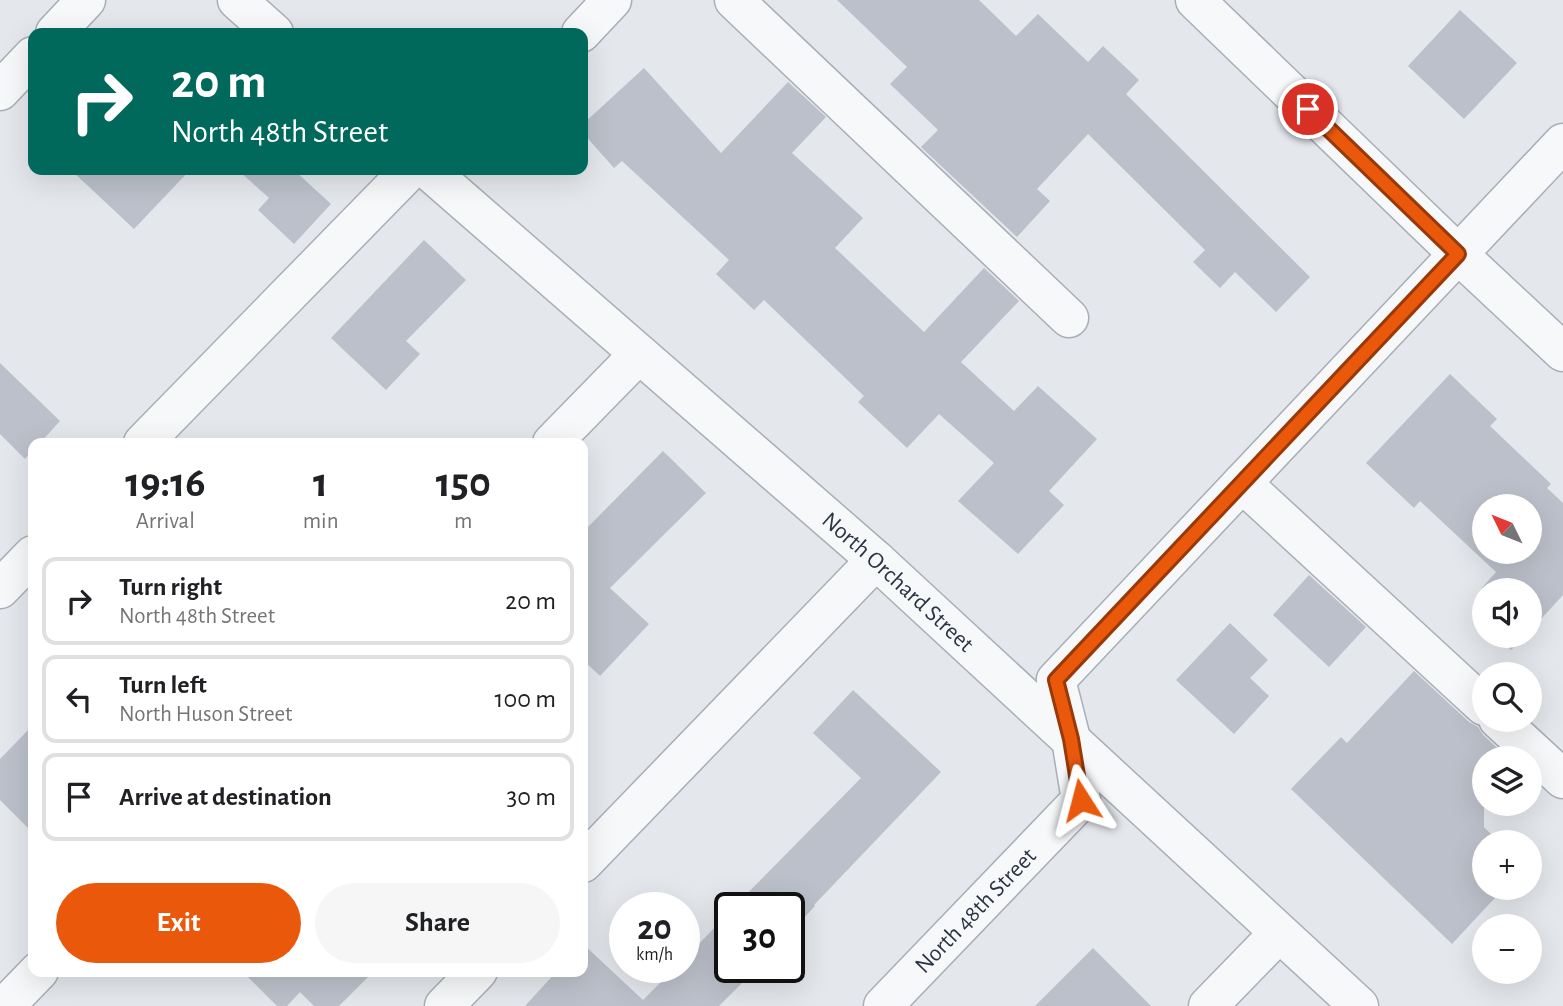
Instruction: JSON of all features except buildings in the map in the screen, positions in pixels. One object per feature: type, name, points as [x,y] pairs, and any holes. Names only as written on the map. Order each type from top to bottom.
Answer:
[{"type":"street","points":[[60,28],[86,0]]},
{"type":"street","points":[[237,0],[268,28]]},
{"type":"street","points":[[586,28],[612,0]]},
{"type":"street","points":[[734,0],[1069,318]]},
{"type":"street","points":[[1195,0],[1563,352]]},
{"type":"street","points":[[0,91],[28,61]]},
{"type":"street","name":"North 48th Street","points":[[883,1006],[1081,800],[1071,739],[1056,680],[1563,142]]},
{"type":"street","points":[[148,438],[433,175]]},
{"type":"street","name":"North Orchard Street","points":[[437,175],[876,559],[1359,1006]]},
{"type":"street","points":[[557,438],[639,354]]},
{"type":"street","points":[[1242,483],[1472,695]]},
{"type":"street","points":[[588,858],[876,559]]},
{"type":"street","points":[[0,589],[28,560]]},
{"type":"street","points":[[1513,732],[1563,779]]},
{"type":"street","points":[[1208,1006],[1279,933]]},
{"type":"street","points":[[5,1006],[33,977]]},
{"type":"street","points":[[444,1006],[472,977]]},
{"type":"route","points":[[1081,800],[1071,739],[1056,680],[1458,254],[1308,109]]}]
